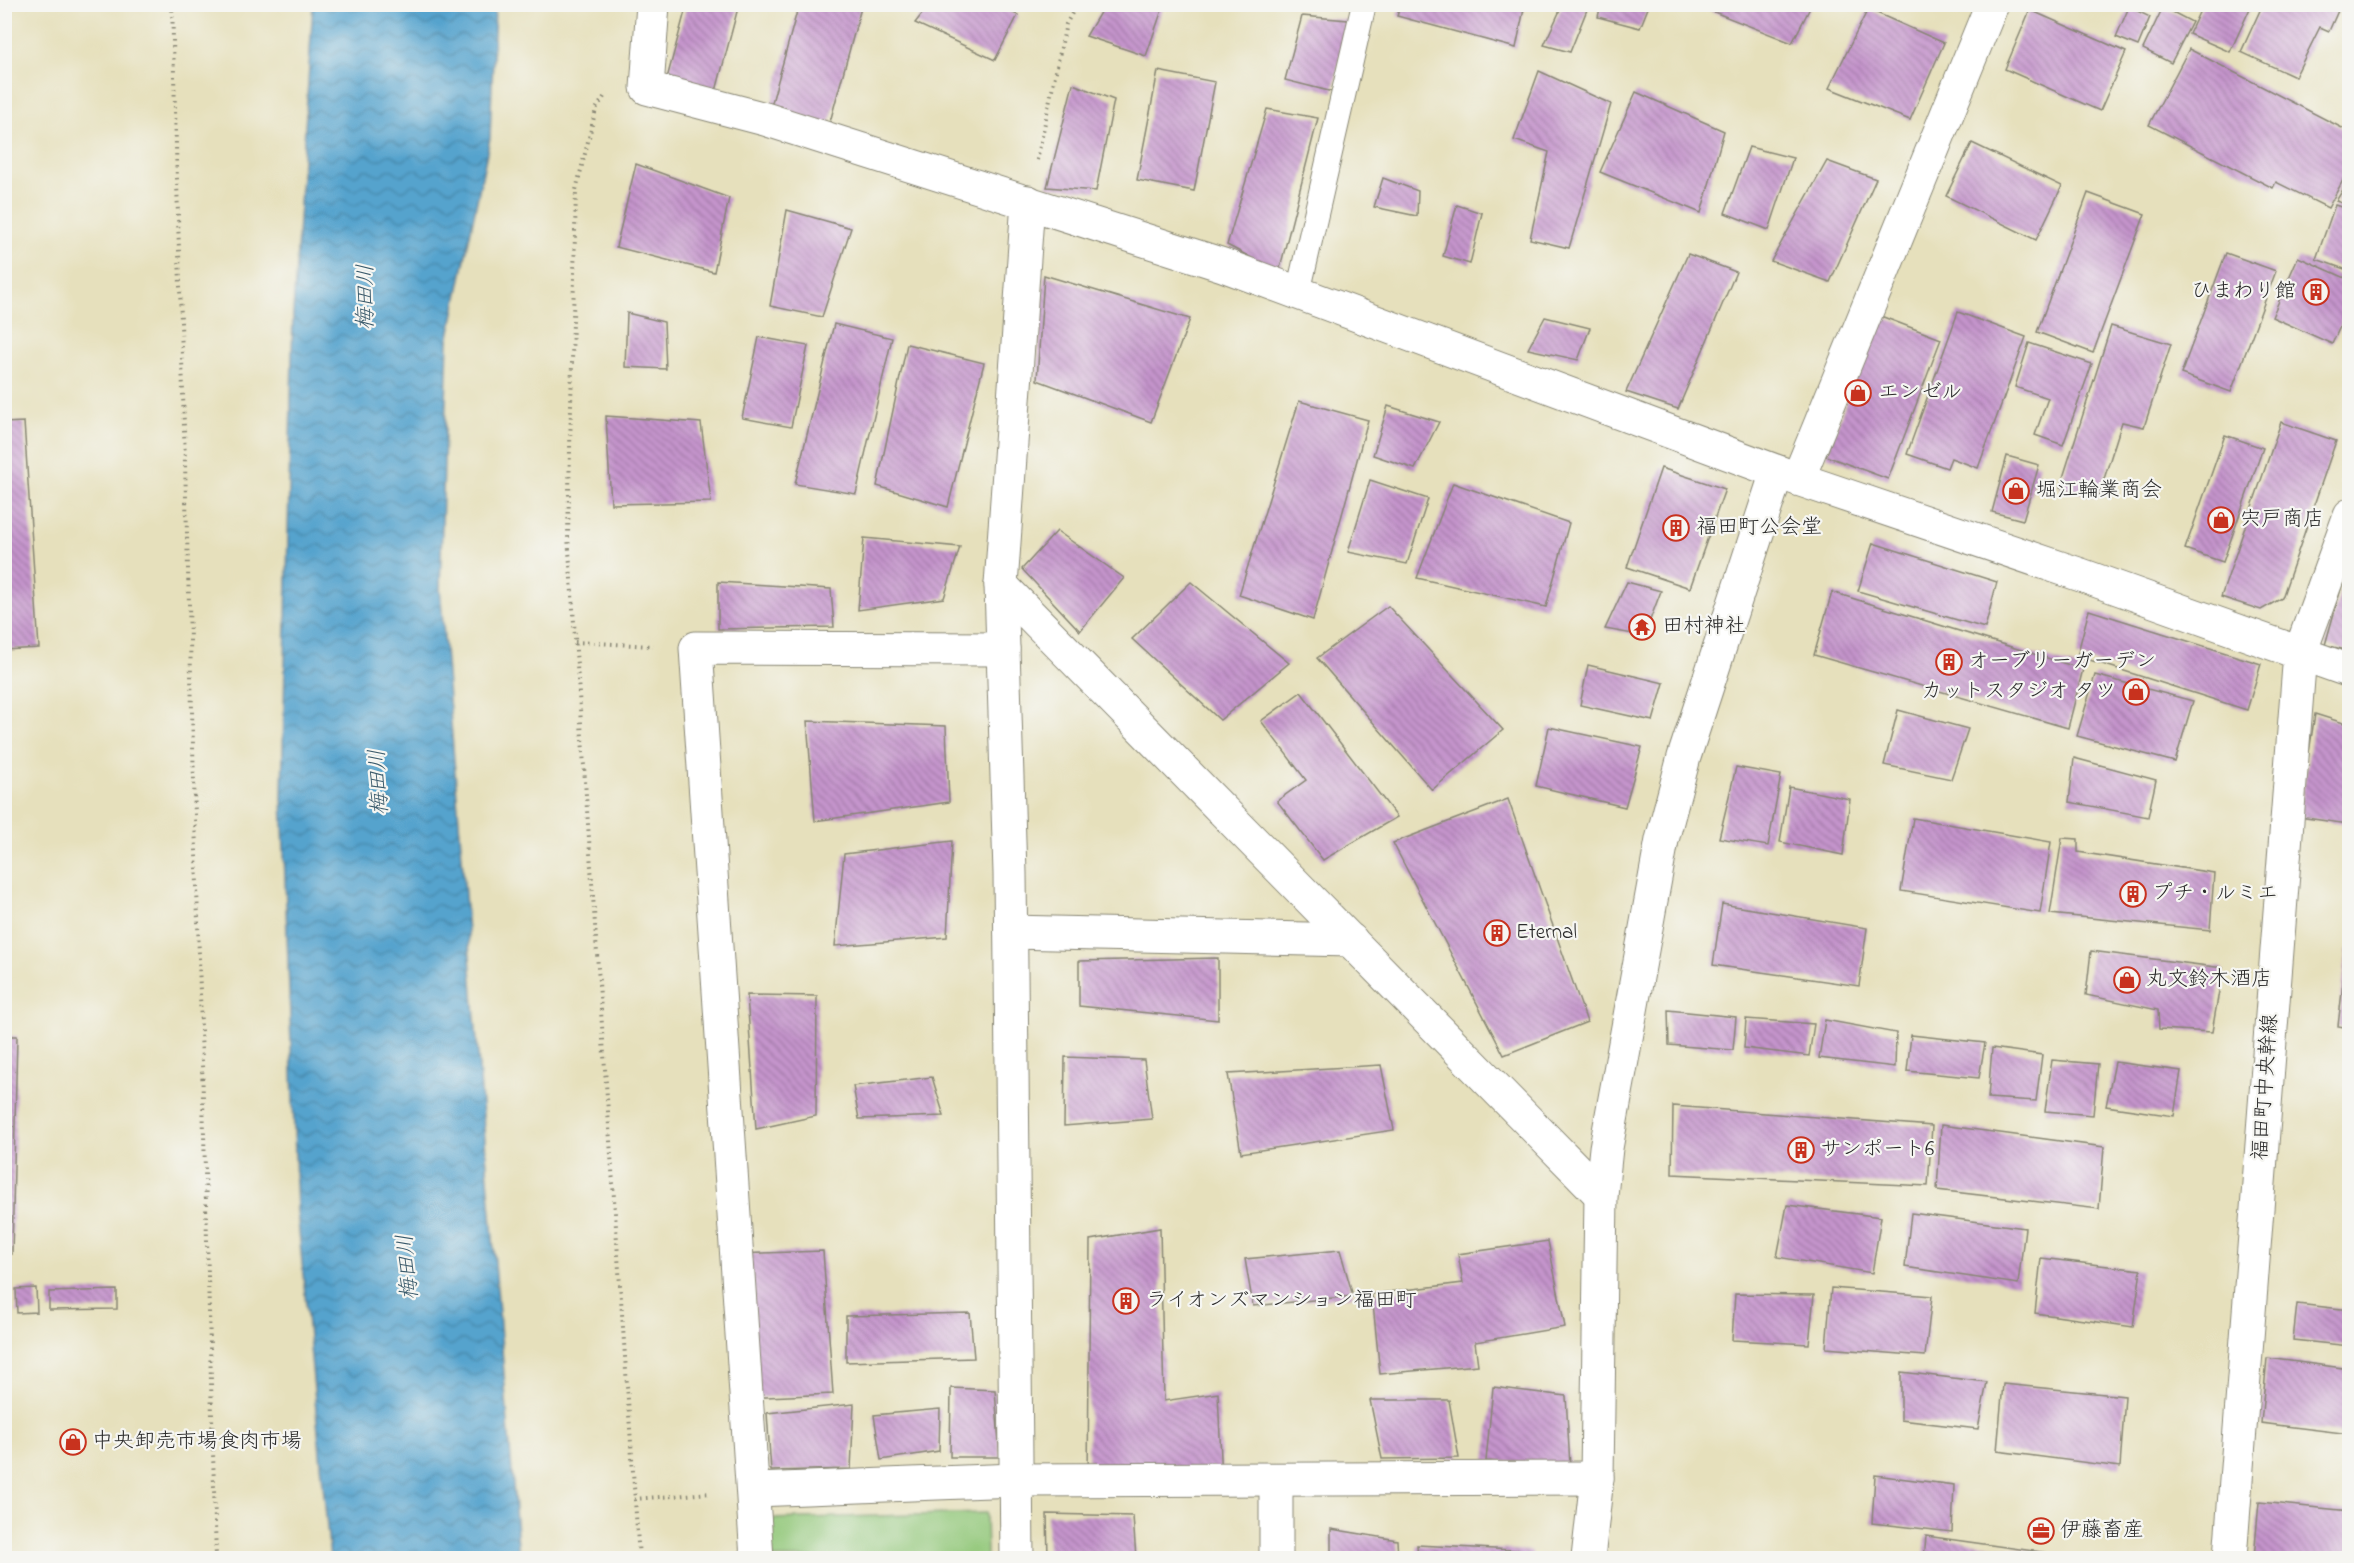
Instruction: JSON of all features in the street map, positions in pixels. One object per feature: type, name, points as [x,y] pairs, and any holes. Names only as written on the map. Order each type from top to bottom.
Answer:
[{"type":"street","points":[[653,4],[647,88],[765,119],[1223,265],[1787,476],[2081,575],[2349,671]]},
{"type":"street","points":[[1588,1558],[1597,1478],[1601,1195],[1608,1136],[1662,840],[1684,757],[1787,476],[1992,4]]},
{"type":"street","points":[[1017,1558],[1011,932],[1001,585],[1028,202]]},
{"type":"street","name":"福田町中央幹線","points":[[2230,1558],[2300,653],[2349,515]]},
{"type":"street","points":[[1001,585],[1601,1195]]},
{"type":"street","points":[[757,1558],[696,648],[1003,649]]},
{"type":"street","points":[[1011,932],[1351,940]]},
{"type":"street","points":[[753,1490],[1016,1480],[1597,1478]]},
{"type":"street","points":[[1276,1480],[1276,1558]]},
{"type":"lane","points":[[1298,293],[1364,4]]},
{"type":"path","points":[[172,4],[216,1558]]},
{"type":"path","points":[[1028,202],[1066,24],[1077,4]]},
{"type":"path","points":[[639,1558],[568,536],[576,190],[596,109],[618,75],[647,88]]},
{"type":"path","points":[[575,642],[696,648]]},
{"type":"path","points":[[634,1499],[753,1490]]},
{"type":"green space","points":[[986,1513],[987,1558],[771,1558],[769,1519]]},
{"type":"water","name":"梅田川","points":[[313,5],[495,5],[490,138],[448,341],[440,588],[519,1558],[330,1558],[297,1210],[282,796],[293,313]]},
{"type":"building","points":[[687,4],[739,4],[715,95],[666,82]]},
{"type":"building","points":[[799,4],[862,4],[827,133],[768,117]]},
{"type":"building","points":[[930,4],[993,4],[1018,15],[995,60],[915,23]]},
{"type":"building","points":[[1105,4],[1164,4],[1146,56],[1086,36]]},
{"type":"building","points":[[1401,4],[1525,4],[1516,48],[1397,16]]},
{"type":"building","points":[[1563,4],[1583,4],[1588,7],[1570,52],[1544,45]]},
{"type":"building","points":[[1601,4],[1636,4],[1648,8],[1640,28],[1598,17]]},
{"type":"building","points":[[1694,4],[1812,4],[1792,43]]},
{"type":"building","points":[[2203,4],[2252,4],[2230,52],[2189,34]]},
{"type":"building","points":[[2263,4],[2341,4],[2329,31],[2320,27],[2295,77],[2241,52]]},
{"type":"building","points":[[2129,7],[2150,17],[2138,46],[2116,37]]},
{"type":"building","points":[[2163,7],[2192,22],[2171,63],[2143,49]]},
{"type":"building","points":[[1868,9],[1944,43],[1910,120],[1829,88]]},
{"type":"building","points":[[2030,10],[2126,52],[2100,111],[2005,69]]},
{"type":"building","points":[[1302,16],[1348,20],[1333,92],[1285,80]]},
{"type":"building","points":[[2189,49],[2350,132],[2350,167],[2328,208],[2276,182],[2273,188],[2149,125]]},
{"type":"building","points":[[1158,71],[1215,82],[1194,191],[1137,180]]},
{"type":"building","points":[[1539,71],[1611,104],[1569,248],[1530,239],[1549,152],[1514,140]]},
{"type":"building","points":[[1073,84],[1114,100],[1096,191],[1047,187]]},
{"type":"building","points":[[1636,92],[1724,131],[1701,213],[1600,172]]},
{"type":"building","points":[[1267,109],[1318,118],[1279,272],[1227,245]]},
{"type":"building","points":[[1972,143],[2062,186],[2036,240],[1946,196]]},
{"type":"building","points":[[1749,147],[1793,158],[1769,230],[1725,213]]},
{"type":"building","points":[[1827,161],[1876,179],[1830,282],[1771,261]]},
{"type":"building","points":[[636,164],[729,198],[714,272],[616,247]]},
{"type":"building","points":[[1383,178],[1418,191],[1417,216],[1374,207]]},
{"type":"building","points":[[2350,178],[2350,206],[2336,201]]},
{"type":"building","points":[[2088,193],[2145,214],[2093,353],[2037,332]]},
{"type":"building","points":[[1457,205],[1482,213],[1470,264],[1443,256]]},
{"type":"building","points":[[2335,205],[2350,210],[2350,271],[2316,259]]},
{"type":"building","points":[[787,210],[851,228],[822,317],[770,306]]},
{"type":"building","points":[[2226,253],[2276,271],[2231,392],[2181,374]]},
{"type":"building","points":[[1688,254],[1736,272],[1678,409],[1626,392]]},
{"type":"building","name":"ひまわり館","points":[[2298,257],[2350,280],[2350,305],[2332,344],[2272,317]]},
{"type":"building","points":[[1044,275],[1190,319],[1151,422],[1037,380]]},
{"type":"building","points":[[1958,312],[2026,337],[1978,468],[1951,458],[1947,468],[1907,454]]},
{"type":"building","points":[[627,313],[664,322],[666,369],[625,367]]},
{"type":"building","points":[[1878,315],[1941,339],[1888,479],[1826,456]]},
{"type":"building","points":[[1545,317],[1590,328],[1578,360],[1528,349]]},
{"type":"building","points":[[834,324],[892,338],[856,494],[795,484]]},
{"type":"building","points":[[2111,326],[2171,344],[2144,427],[2122,422],[2098,498],[2060,487]]},
{"type":"building","points":[[759,337],[808,346],[791,427],[742,418]]},
{"type":"building","points":[[2029,343],[2092,364],[2063,445],[2035,435],[2048,398],[2015,387]]},
{"type":"building","points":[[907,344],[984,363],[948,507],[877,486]]},
{"type":"building","points":[[1299,401],[1368,420],[1313,620],[1239,595]]},
{"type":"building","points":[[1388,406],[1439,422],[1415,469],[1373,455]]},
{"type":"building","points":[[606,416],[701,423],[711,502],[611,504]]},
{"type":"building","points":[[24,422],[39,648],[4,650],[4,423]]},
{"type":"building","points":[[2281,422],[2336,441],[2282,598],[2261,610],[2221,597]]},
{"type":"building","points":[[2225,435],[2263,448],[2223,562],[2185,549]]},
{"type":"building","points":[[2007,456],[2039,465],[2023,520],[1992,512]]},
{"type":"building","name":"福田町公会堂","points":[[1661,468],[1725,489],[1690,588],[1627,567]]},
{"type":"building","points":[[1370,480],[1428,499],[1407,564],[1348,552]]},
{"type":"building","points":[[1453,483],[1569,523],[1546,607],[1417,578]]},
{"type":"building","points":[[1057,531],[1124,578],[1080,631],[1022,569]]},
{"type":"building","points":[[864,538],[960,547],[944,598],[858,610]]},
{"type":"building","points":[[1873,543],[1997,582],[1985,628],[1858,591]]},
{"type":"building","points":[[2350,557],[2350,651],[2325,645]]},
{"type":"building","points":[[718,582],[831,589],[834,627],[718,629]]},
{"type":"building","points":[[1191,582],[1289,663],[1220,720],[1132,639]]},
{"type":"building","points":[[1627,582],[1661,591],[1644,636],[1605,629]]},
{"type":"building","name":"オーブリーガーデン","points":[[1832,592],[2083,669],[2068,728],[1814,655]]},
{"type":"building","points":[[1388,606],[1503,730],[1432,790],[1317,658]]},
{"type":"building","points":[[2089,610],[2261,664],[2247,710],[2077,656]]},
{"type":"building","points":[[1588,665],[1664,683],[1653,721],[1580,705]]},
{"type":"building","points":[[2095,675],[2193,701],[2175,762],[2077,736]]},
{"type":"building","points":[[1301,692],[1397,817],[1323,860],[1277,801],[1306,780],[1261,721]]},
{"type":"building","points":[[1898,710],[1968,729],[1951,779],[1884,765]]},
{"type":"building","points":[[2315,714],[2350,725],[2348,824],[2299,817]]},
{"type":"building","points":[[807,721],[946,726],[949,802],[815,821]]},
{"type":"building","points":[[1549,727],[1642,747],[1625,807],[1536,786]]},
{"type":"building","points":[[2074,758],[2156,780],[2148,817],[2069,802]]},
{"type":"building","points":[[1736,767],[1781,775],[1768,846],[1719,838]]},
{"type":"building","points":[[1789,787],[1850,799],[1843,855],[1780,842]]},
{"type":"building","name":"Eternal","points":[[1508,799],[1587,1022],[1504,1055],[1393,843]]},
{"type":"building","points":[[1913,818],[2051,842],[2040,913],[1901,891]]},
{"type":"building","name":"プチ・ルミエ","points":[[2062,838],[2078,839],[2078,852],[2214,873],[2210,930],[2050,914]]},
{"type":"building","points":[[952,841],[947,937],[835,946],[844,854]]},
{"type":"building","points":[[1722,904],[1867,928],[1859,986],[1713,965]]},
{"type":"building","points":[[2347,949],[2350,949],[2350,1028],[2338,1026]]},
{"type":"building","points":[[2091,951],[2223,968],[2212,1032],[2159,1029],[2158,1010],[2086,995]]},
{"type":"building","points":[[1218,958],[1218,1020],[1079,1006],[1079,961]]},
{"type":"building","points":[[747,995],[817,996],[816,1116],[756,1129]]},
{"type":"building","points":[[1668,1010],[1736,1017],[1733,1050],[1669,1045]]},
{"type":"building","points":[[1746,1019],[1814,1024],[1809,1056],[1744,1048]]},
{"type":"building","points":[[1825,1020],[1896,1033],[1895,1067],[1819,1058]]},
{"type":"building","points":[[1911,1035],[1985,1043],[1979,1078],[1907,1071]]},
{"type":"building","points":[[4,1036],[17,1036],[12,1254],[4,1254]]},
{"type":"building","points":[[1992,1048],[2042,1055],[2036,1101],[1988,1098]]},
{"type":"building","points":[[1065,1057],[1144,1060],[1152,1119],[1064,1126]]},
{"type":"building","points":[[2052,1060],[2098,1064],[2093,1115],[2045,1111]]},
{"type":"building","points":[[2115,1062],[2181,1071],[2174,1116],[2106,1106]]},
{"type":"building","points":[[1381,1065],[1394,1130],[1241,1153],[1228,1074]]},
{"type":"building","points":[[932,1077],[944,1116],[859,1119],[853,1086]]},
{"type":"building","name":"サンポート6","points":[[1673,1106],[1932,1126],[1928,1186],[1672,1174]]},
{"type":"building","points":[[1941,1125],[2104,1147],[2099,1209],[1937,1190]]},
{"type":"building","points":[[1787,1205],[1881,1217],[1872,1273],[1777,1257]]},
{"type":"building","points":[[1911,1213],[2025,1228],[2018,1284],[1905,1267]]},
{"type":"building","name":"ライオンズマンション福田町","points":[[1160,1228],[1164,1401],[1218,1393],[1222,1480],[1088,1480],[1090,1240]]},
{"type":"building","points":[[1548,1241],[1565,1327],[1475,1342],[1478,1365],[1380,1374],[1372,1294],[1463,1283],[1458,1254]]},
{"type":"building","points":[[1340,1250],[1353,1296],[1253,1306],[1245,1259]]},
{"type":"building","points":[[823,1251],[833,1394],[746,1398],[736,1254]]},
{"type":"building","points":[[2041,1258],[2141,1270],[2133,1327],[2035,1313]]},
{"type":"building","points":[[36,1288],[37,1312],[17,1313],[16,1289]]},
{"type":"building","points":[[1831,1288],[1932,1296],[1925,1356],[1826,1348]]},
{"type":"building","points":[[117,1290],[117,1309],[49,1310],[49,1292]]},
{"type":"building","points":[[1735,1294],[1814,1295],[1809,1344],[1732,1340]]},
{"type":"building","points":[[2297,1304],[2350,1310],[2350,1346],[2293,1340]]},
{"type":"building","points":[[970,1313],[974,1358],[846,1362],[846,1316]]},
{"type":"building","points":[[2267,1358],[2350,1369],[2350,1434],[2261,1423]]},
{"type":"building","points":[[1901,1372],[1987,1382],[1978,1429],[1901,1420]]},
{"type":"building","points":[[2003,1384],[2125,1396],[2120,1467],[1997,1451]]},
{"type":"building","points":[[1493,1387],[1566,1396],[1570,1466],[1486,1461]]},
{"type":"building","points":[[951,1388],[995,1390],[1000,1457],[950,1457]]},
{"type":"building","points":[[1370,1400],[1449,1400],[1459,1458],[1382,1459]]},
{"type":"building","points":[[854,1404],[851,1469],[771,1471],[767,1413]]},
{"type":"building","points":[[940,1409],[939,1451],[881,1460],[874,1415]]},
{"type":"building","points":[[1875,1475],[1954,1485],[1952,1532],[1872,1523]]},
{"type":"building","points":[[2259,1502],[2350,1511],[2350,1558],[2254,1558]]},
{"type":"building","points":[[1047,1514],[1133,1516],[1136,1558],[1048,1558]]},
{"type":"building","points":[[1331,1529],[1397,1540],[1398,1558],[1331,1558]]},
{"type":"building","points":[[1926,1536],[2076,1557],[2076,1558],[1924,1558]]},
{"type":"building","points":[[1417,1545],[1532,1551],[1532,1558],[1418,1558]]},
{"type":"place","name":"ひまわり館","points":[[2316,292]]},
{"type":"place","name":"エンゼル","points":[[1858,393]]},
{"type":"place","name":"堀江輪業商会","points":[[2016,491]]},
{"type":"place","name":"宍戸商店","points":[[2221,520]]},
{"type":"place","name":"福田町公会堂","points":[[1676,528]]},
{"type":"place","name":"田村神社","points":[[1642,627]]},
{"type":"place","name":"オーブリーガーデン","points":[[1949,662]]},
{"type":"place","name":"カットスタジオ タツ","points":[[2136,692]]},
{"type":"place","name":"プチ・ルミエ","points":[[2133,894]]},
{"type":"place","name":"Eternal","points":[[1497,933]]},
{"type":"place","name":"丸文鈴木酒店","points":[[2127,980]]},
{"type":"place","name":"サンポート6","points":[[1801,1150]]},
{"type":"place","name":"ライオンズマンション福田町","points":[[1126,1301]]},
{"type":"place","name":"中央卸売市場食肉市場","points":[[73,1442]]},
{"type":"place","name":"伊藤畜産","points":[[2041,1531]]}]
